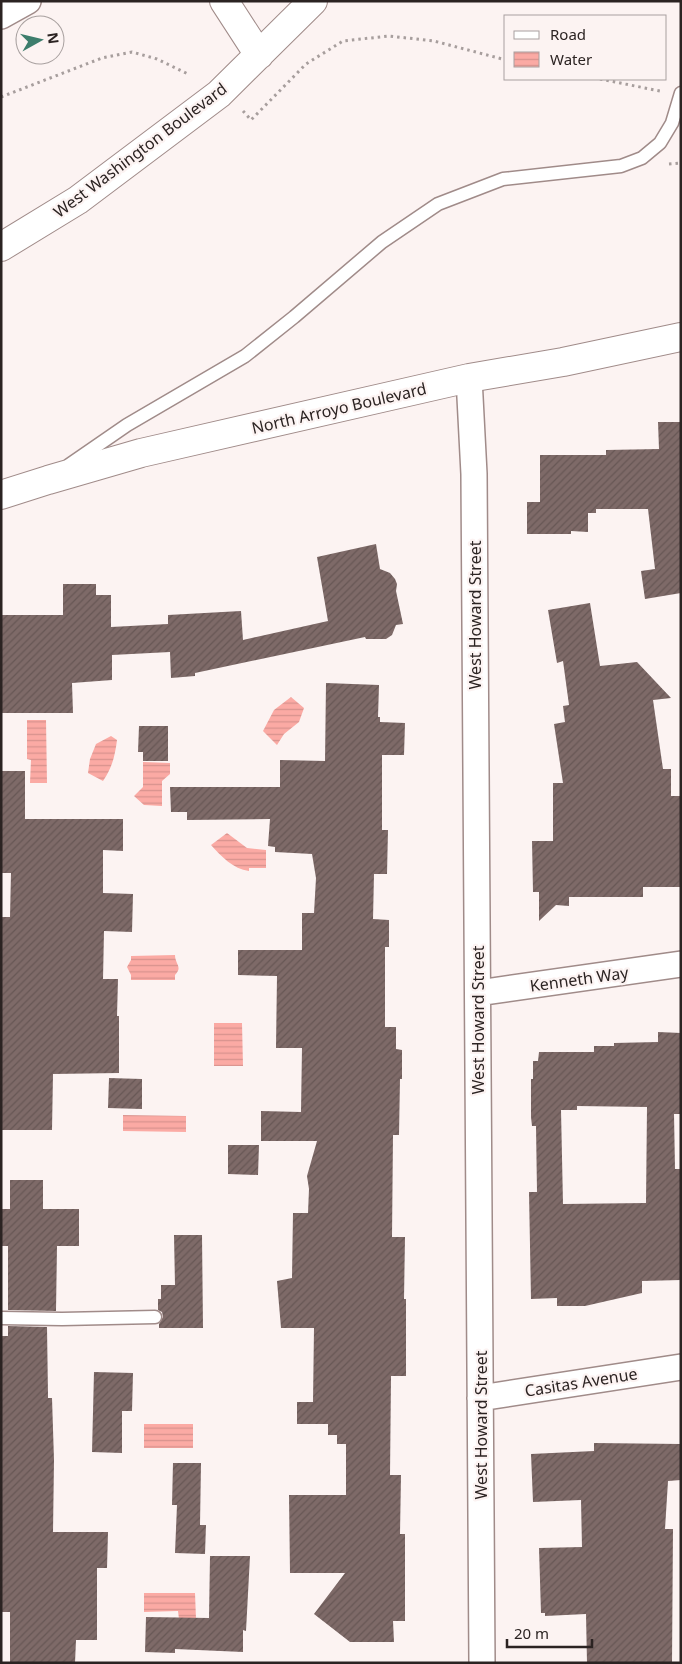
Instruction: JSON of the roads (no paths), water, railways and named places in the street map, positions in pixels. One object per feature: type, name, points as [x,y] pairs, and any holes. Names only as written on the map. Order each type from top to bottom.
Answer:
[{"type":"street","points":[[1,16],[28,1]]},
{"type":"street","points":[[224,1],[259,55]]},
{"type":"street","name":"West Washington Boulevard","points":[[1,247],[78,200],[219,94],[314,1]]},
{"type":"street","name":"North Arroyo Boulevard","points":[[1,495],[141,453],[470,378],[563,362],[681,337]]},
{"type":"street","name":"West Howard Street","points":[[470,378],[474,474],[482,1663]]},
{"type":"street","name":"Kenneth Way","points":[[478,993],[681,964]]},
{"type":"street","name":"Casitas Avenue","points":[[480,1398],[681,1366]]},
{"type":"lane","points":[[48,480],[127,425],[245,356],[382,242],[438,204],[503,179],[621,166],[642,158],[660,143],[672,123],[681,94]]},
{"type":"lane","points":[[1,1318],[155,1317]]},
{"type":"water","points":[[291,697],[304,708],[299,722],[284,734],[277,745],[263,731],[274,710]]},
{"type":"water","points":[[27,720],[46,720],[47,783],[30,783],[31,760],[27,759]]},
{"type":"water","points":[[111,736],[117,740],[111,767],[103,781],[88,773],[90,759],[96,744]]},
{"type":"water","points":[[143,762],[170,763],[170,774],[162,781],[162,806],[144,805],[134,796],[143,787]]},
{"type":"water","points":[[227,833],[247,848],[266,850],[266,868],[249,868],[249,871],[243,870],[223,858],[211,845]]},
{"type":"water","points":[[175,955],[179,968],[175,975],[175,980],[131,980],[127,967],[131,956]]},
{"type":"water","points":[[214,1023],[242,1023],[243,1066],[214,1066]]},
{"type":"water","points":[[123,1115],[186,1116],[186,1132],[123,1131]]},
{"type":"water","points":[[144,1424],[193,1424],[193,1448],[144,1448]]},
{"type":"water","points":[[144,1593],[195,1593],[196,1619],[179,1619],[178,1611],[144,1612]]}]
